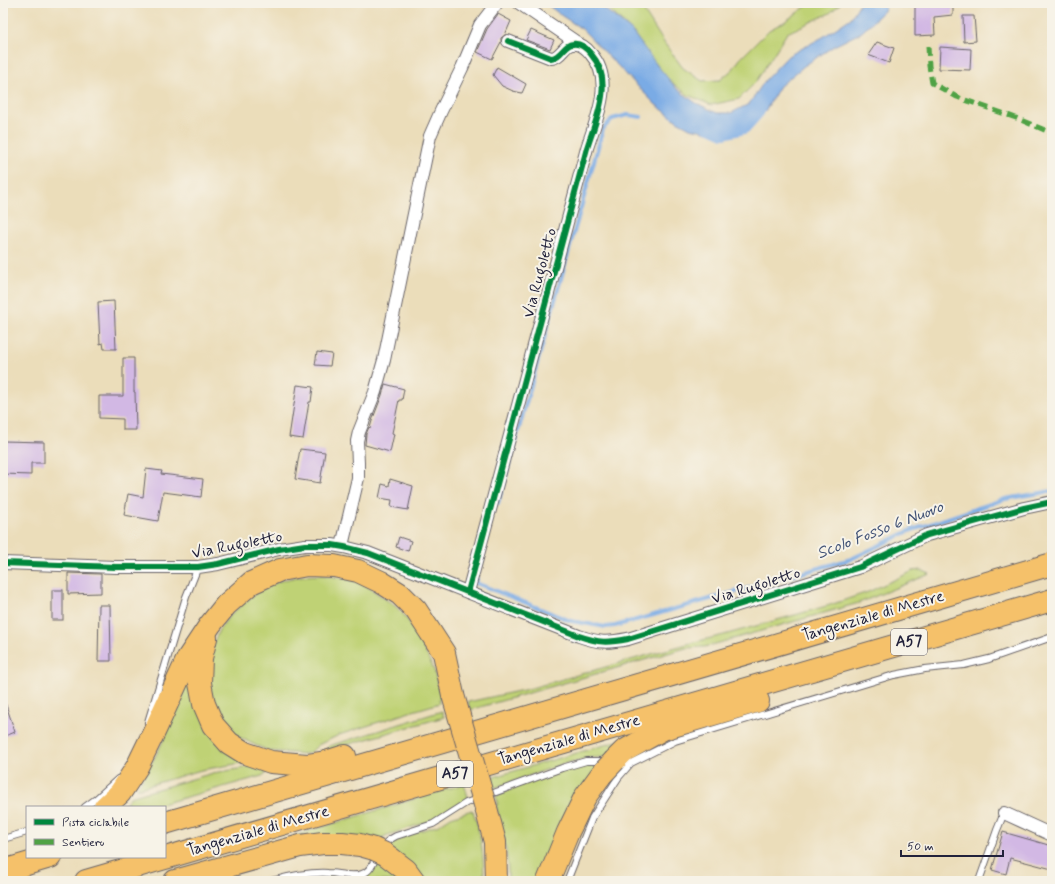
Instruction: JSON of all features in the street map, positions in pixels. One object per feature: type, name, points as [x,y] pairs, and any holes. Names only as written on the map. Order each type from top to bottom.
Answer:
[{"type":"highway","name":"Tangenziale di Mestre","points":[[166,823],[1052,564]]},
{"type":"highway","name":"A57","points":[[106,806],[120,793],[137,767],[188,658],[210,625],[226,605],[251,583],[280,570],[307,565],[334,566],[358,571],[381,582],[400,594],[416,610],[444,654],[453,695],[495,842],[496,881]]},
{"type":"highway","name":"Tangenziale di Mestre","points":[[166,858],[1052,600]]},
{"type":"highway","name":"A57","points":[[210,625],[201,658],[200,683],[204,704],[213,725],[229,743],[245,753],[271,762],[307,764],[326,762],[415,736],[439,743]]},
{"type":"highway","name":"A57","points":[[548,881],[568,832],[585,797],[612,772],[624,751],[663,730],[782,694],[823,666]]},
{"type":"highway","points":[[175,881],[300,846],[323,843],[360,845],[380,851],[406,870],[414,881]]},
{"type":"highway","points":[[3,856],[26,849]]},
{"type":"highway","points":[[3,871],[47,858]]},
{"type":"highway","name":"Tangenziale di Mestre","points":[[86,881],[165,858]]},
{"type":"street","points":[[342,546],[358,478],[357,441],[359,432],[375,392],[384,360],[430,136],[440,111],[462,68],[480,26],[497,3]]},
{"type":"street","name":"Via Rugoletto","points":[[468,592],[584,156],[603,92],[602,75],[598,63],[588,51],[519,3]]},
{"type":"street","points":[[508,41],[551,58],[557,57],[570,44],[579,44]]},
{"type":"street","name":"Via Rugoletto","points":[[3,563],[116,567],[198,567],[305,545],[342,546],[368,553],[579,636],[591,640],[614,642],[628,639],[860,567],[927,535],[1024,508],[1052,502]]},
{"type":"street","points":[[1004,814],[1052,835]]},
{"type":"lane","points":[[146,727],[186,597],[198,567]]},
{"type":"lane","points":[[567,881],[612,772],[675,741],[894,675],[925,669],[964,665],[989,659],[1052,637]]},
{"type":"lane","points":[[272,881],[310,873],[328,873],[353,876],[363,874],[368,871],[380,849],[389,840],[396,836],[433,824],[466,804],[562,768],[586,761],[600,761],[612,772]]},
{"type":"lane","points":[[86,806],[96,799],[122,774]]},
{"type":"lane","points":[[978,881],[1004,814]]},
{"type":"lane","points":[[3,838],[26,832]]},
{"type":"green space","points":[[602,3],[636,3],[642,8],[665,44],[683,68],[702,81],[720,80],[733,69],[740,59],[769,30],[784,22],[811,3],[841,3],[830,13],[787,33],[755,83],[739,99],[711,105],[688,95],[653,66],[634,33]]},
{"type":"green space","points":[[921,570],[930,574],[859,603],[705,647],[686,648],[470,710],[468,702],[528,689],[830,605],[868,592],[913,571]]},
{"type":"green space","points":[[321,575],[349,579],[364,584],[395,606],[403,614],[414,629],[434,670],[441,698],[439,699],[440,703],[339,735],[318,745],[311,752],[305,754],[270,751],[239,737],[227,727],[221,718],[207,682],[213,644],[219,630],[230,615],[256,593],[283,580],[301,576]]},
{"type":"green space","points":[[188,669],[194,686],[267,770],[262,776],[155,806],[125,806],[130,797],[213,773],[251,766],[242,763],[201,770],[137,788],[164,739]]},
{"type":"green space","points":[[442,711],[444,717],[325,751],[329,746]]},
{"type":"green space","points":[[626,739],[606,757],[588,758],[563,764],[494,788],[490,778],[622,740]]},
{"type":"green space","points":[[596,763],[599,764],[538,881],[508,881],[506,852],[496,805],[498,804],[496,796],[557,771]]},
{"type":"green space","points":[[464,784],[469,800],[450,808],[439,818],[385,836],[376,842],[293,838],[292,836]]},
{"type":"green space","points":[[472,810],[482,846],[484,881],[422,881],[388,846],[393,842],[416,832],[439,825],[451,817]]},
{"type":"green space","points":[[380,855],[406,881],[284,881],[304,876],[360,878],[371,871]]},
{"type":"water","points":[[545,3],[597,3],[631,30],[677,89],[696,103],[717,113],[731,113],[749,104],[766,79],[788,56],[823,37],[851,18],[860,3],[887,3],[884,11],[862,32],[834,46],[804,66],[780,86],[765,111],[740,129],[713,133],[690,128],[677,121],[655,104],[582,29]]},
{"type":"building","points":[[915,3],[953,3],[953,15],[934,17],[935,35],[915,36]]},
{"type":"building","points":[[498,14],[511,21],[505,35],[501,38],[501,42],[492,59],[477,52],[487,29]]},
{"type":"building","points":[[963,16],[974,16],[976,41],[964,42]]},
{"type":"building","points":[[531,30],[554,40],[550,49],[526,40]]},
{"type":"building","points":[[877,42],[894,48],[889,63],[868,55]]},
{"type":"building","points":[[940,47],[971,49],[970,70],[939,69]]},
{"type":"building","points":[[497,67],[526,84],[522,93],[502,86],[493,75]]},
{"type":"building","points":[[114,301],[116,349],[104,349],[103,343],[100,344],[98,302]]},
{"type":"building","points":[[317,352],[332,354],[330,366],[315,365]]},
{"type":"building","points":[[123,358],[134,358],[136,430],[123,430],[123,419],[99,418],[99,396],[123,396]]},
{"type":"building","points":[[385,384],[404,389],[402,400],[399,400],[392,433],[394,434],[390,452],[365,445],[366,434],[369,427],[370,428]]},
{"type":"building","points":[[297,385],[313,387],[303,439],[289,437]]},
{"type":"building","points":[[3,441],[44,442],[44,463],[31,463],[31,475],[3,474]]},
{"type":"building","points":[[300,449],[325,452],[320,483],[295,479]]},
{"type":"building","points":[[146,469],[162,471],[161,474],[203,479],[201,497],[163,492],[158,521],[124,515],[128,494],[143,497]]},
{"type":"building","points":[[390,479],[413,486],[408,510],[391,507],[392,500],[379,498],[382,484],[389,486]]},
{"type":"building","points":[[399,537],[411,541],[408,551],[396,547]]},
{"type":"building","points":[[68,573],[101,574],[101,593],[68,594]]},
{"type":"building","points":[[52,590],[63,590],[63,620],[52,620]]},
{"type":"building","points":[[99,605],[110,605],[111,661],[98,661]]},
{"type":"building","points":[[3,702],[5,702],[15,732],[3,737]]},
{"type":"building","points":[[1003,832],[1052,846],[1052,869],[1010,858],[1006,874],[992,870]]},
{"type":"waterway","points":[[706,124],[724,132],[744,127],[758,111]]},
{"type":"waterway","name":"Scolo Fosso 6 Nuovo","points":[[498,503],[603,129],[612,119],[628,115],[641,117]]},
{"type":"waterway","name":"Scolo Fosso 6 Nuovo","points":[[477,579],[476,583],[571,621],[606,627],[615,626],[851,559],[909,531],[1005,499],[1052,491]]},
{"type":"marked path","points":[[928,46],[932,83],[957,97],[1016,118],[1052,133]]},
{"type":"cycle path","points":[[468,592],[587,148],[599,113],[603,88],[602,76],[598,65],[589,52],[581,45],[576,44],[567,46],[557,56],[551,58],[508,41]]},
{"type":"cycle path","points":[[3,563],[116,567],[198,567],[218,564],[279,549],[305,545],[332,545],[368,553],[579,636],[592,640],[609,642],[628,639],[860,567],[927,535],[1024,508],[1052,502]]}]
